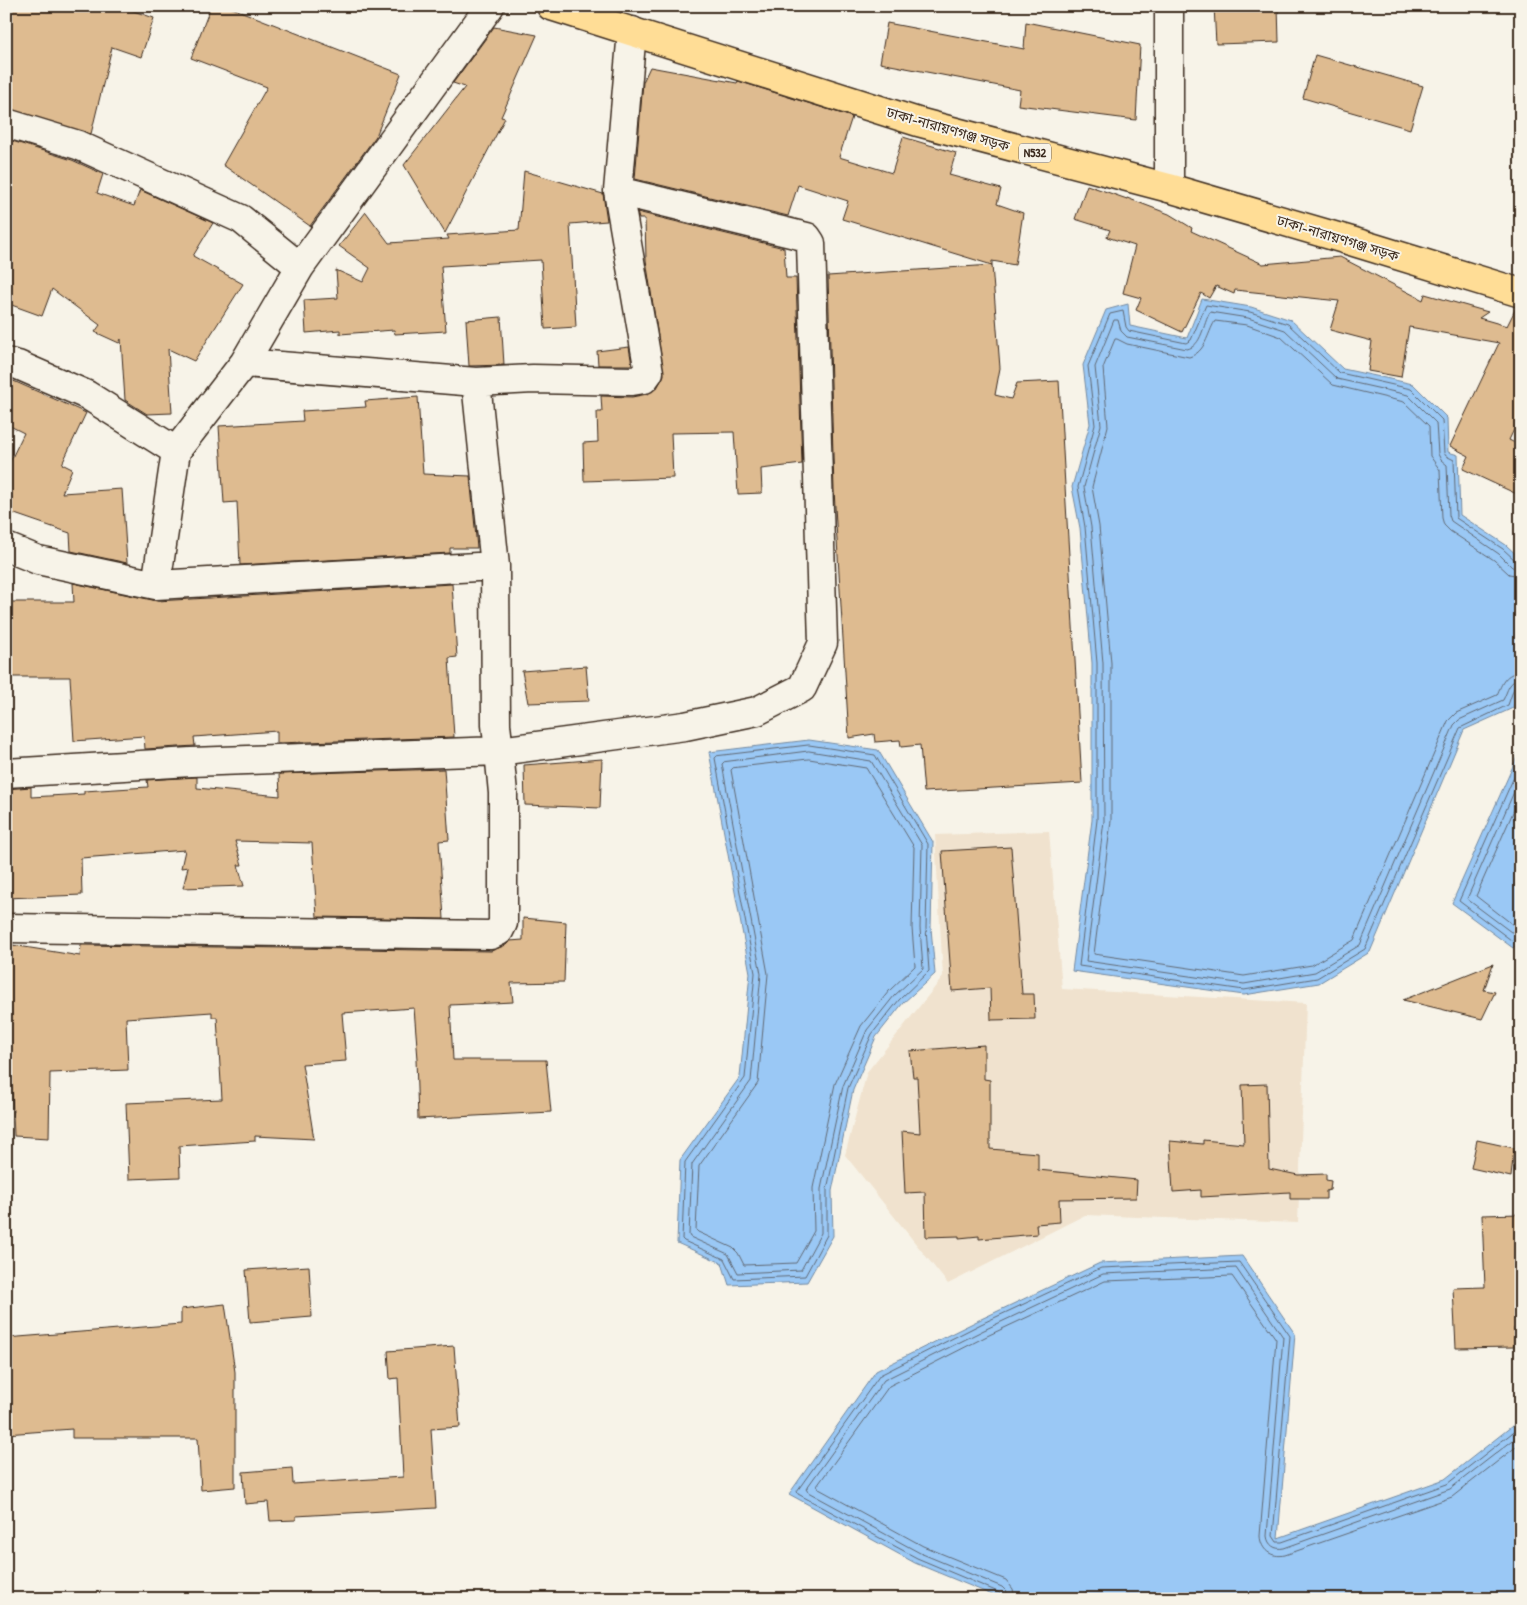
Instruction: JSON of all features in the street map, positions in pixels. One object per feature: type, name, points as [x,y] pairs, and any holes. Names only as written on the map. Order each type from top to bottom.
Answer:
[{"type":"highway","name":"ঢাকা-নারায়ণগঞ্জ সড়ক","points":[[551,6],[918,122],[1169,188],[1521,293]]},
{"type":"street","points":[[156,585],[176,451],[244,363],[300,266],[490,6]]},
{"type":"street","points":[[1169,6],[1169,188]]},
{"type":"street","points":[[244,363],[476,382],[534,380],[632,381],[644,379],[649,372],[618,191],[632,31]]},
{"type":"street","points":[[6,123],[78,144],[166,186],[241,218],[300,266]]},
{"type":"street","points":[[6,773],[191,762],[499,751],[685,726],[757,711],[802,688],[823,643],[811,243],[807,237],[618,191]]},
{"type":"street","points":[[6,362],[18,365],[87,395],[176,451]]},
{"type":"street","points":[[6,928],[492,935],[499,931],[503,923],[503,793],[496,725],[495,571],[476,382]]},
{"type":"street","points":[[6,547],[38,560],[156,585],[495,571]]},
{"type":"shaded area","points":[[1049,831],[1062,989],[1306,1003],[1298,1223],[1085,1215],[948,1284],[845,1155],[867,1072],[943,977],[935,835]]},
{"type":"water","points":[[1202,299],[1251,307],[1291,320],[1343,369],[1413,384],[1447,418],[1448,452],[1458,455],[1460,515],[1506,545],[1521,559],[1521,684],[1513,708],[1464,730],[1370,952],[1319,983],[1244,995],[1072,971],[1092,820],[1092,663],[1080,528],[1072,487],[1090,424],[1083,365],[1106,310],[1128,304],[1130,326],[1187,338]]},
{"type":"water","points":[[809,740],[878,750],[933,842],[931,928],[935,974],[903,1003],[876,1037],[853,1090],[832,1191],[833,1236],[807,1282],[729,1285],[722,1263],[677,1243],[680,1160],[740,1077],[750,973],[709,752]]},
{"type":"water","points":[[1521,748],[1521,940],[1513,948],[1452,903]]},
{"type":"water","points":[[1242,1256],[1295,1334],[1278,1538],[1445,1479],[1521,1419],[1521,1599],[1002,1599],[915,1563],[789,1494],[876,1371],[1100,1263]]},
{"type":"building","points":[[6,6],[119,6],[154,18],[141,57],[112,47],[91,134],[6,108]]},
{"type":"building","points":[[211,6],[227,6],[401,74],[376,136],[310,226],[223,165],[267,87],[191,58]]},
{"type":"building","points":[[1214,6],[1278,6],[1279,42],[1216,44]]},
{"type":"building","points":[[1026,22],[1140,45],[1136,120],[1018,105],[1020,90],[880,63],[887,23],[1024,49]]},
{"type":"building","points":[[494,27],[537,35],[501,117],[505,118],[445,233],[404,165],[465,87],[453,83]]},
{"type":"building","points":[[1315,55],[1423,86],[1410,129],[1303,98]]},
{"type":"building","points":[[650,67],[737,83],[738,81],[852,117],[839,157],[892,173],[903,137],[956,153],[949,175],[1001,189],[997,204],[1023,213],[1015,265],[992,261],[992,265],[842,219],[848,201],[798,185],[788,216],[635,179],[643,82]]},
{"type":"building","points":[[6,139],[72,160],[103,174],[97,193],[134,206],[140,190],[213,223],[193,256],[243,284],[194,361],[168,349],[172,413],[147,414],[125,400],[121,339],[119,343],[95,332],[100,325],[52,289],[42,316],[6,303]]},
{"type":"building","points":[[524,171],[603,194],[607,221],[570,224],[576,327],[545,329],[541,260],[441,266],[446,331],[395,334],[394,330],[340,334],[340,330],[306,333],[304,300],[338,298],[336,270],[363,282],[370,268],[339,246],[366,212],[389,243],[449,239],[447,235],[519,230]]},
{"type":"building","points":[[1087,185],[1169,214],[1192,228],[1191,231],[1263,264],[1340,257],[1423,300],[1425,294],[1488,312],[1479,318],[1507,326],[1516,308],[1521,308],[1521,415],[1509,440],[1521,446],[1521,496],[1463,469],[1469,456],[1450,446],[1499,343],[1409,327],[1401,377],[1368,371],[1372,341],[1330,330],[1339,301],[1235,290],[1234,294],[1216,286],[1209,298],[1201,293],[1182,332],[1136,310],[1141,298],[1123,293],[1135,246],[1107,237],[1110,230],[1075,219]]},
{"type":"building","points":[[637,212],[784,248],[786,278],[796,278],[802,464],[761,469],[762,493],[738,494],[734,432],[671,433],[673,478],[584,481],[583,443],[598,442],[597,412],[602,412],[601,396],[632,397],[647,394],[657,388],[664,375],[646,260],[645,219],[639,219]]},
{"type":"building","points":[[992,265],[1000,368],[995,395],[1011,399],[1017,383],[1059,381],[1082,783],[924,792],[920,745],[901,747],[900,740],[875,742],[874,734],[849,738],[834,490],[828,276]]},
{"type":"building","points":[[501,317],[504,365],[469,366],[466,320]]},
{"type":"building","points":[[629,347],[632,365],[598,365],[597,351]]},
{"type":"building","points":[[9,379],[86,413],[62,464],[72,469],[62,493],[122,489],[127,563],[71,551],[70,533],[6,511],[6,470],[24,433],[6,424],[6,384]]},
{"type":"building","points":[[418,397],[423,474],[470,476],[477,548],[450,548],[450,553],[240,565],[237,502],[224,503],[219,426],[303,421],[302,411],[366,407],[365,401]]},
{"type":"building","points":[[73,583],[157,601],[452,584],[457,657],[449,658],[454,737],[277,743],[277,731],[194,737],[195,746],[145,749],[144,736],[74,741],[70,677],[9,677],[9,602],[74,602]]},
{"type":"building","points":[[586,666],[589,701],[528,703],[522,671]]},
{"type":"building","points":[[602,759],[600,808],[525,805],[524,765]]},
{"type":"building","points":[[444,769],[449,840],[439,841],[444,919],[317,917],[312,843],[235,841],[242,865],[238,865],[244,886],[183,888],[188,867],[181,868],[185,850],[81,858],[82,895],[6,898],[6,789],[31,787],[31,797],[84,794],[84,791],[148,787],[147,780],[197,777],[197,788],[280,796],[279,774]]},
{"type":"building","points":[[1011,847],[1022,994],[1034,994],[1035,1019],[991,1020],[990,988],[952,991],[942,851]]},
{"type":"building","points":[[523,918],[566,922],[564,982],[511,983],[513,1002],[450,1005],[453,1060],[546,1060],[551,1112],[418,1119],[416,1059],[418,1059],[414,1008],[342,1013],[346,1061],[302,1064],[314,1139],[255,1136],[255,1141],[179,1146],[180,1177],[129,1179],[126,1103],[222,1099],[217,1017],[212,1017],[212,1012],[126,1018],[128,1070],[50,1073],[49,1138],[14,1136],[11,1072],[6,1072],[6,944],[80,956],[81,945],[491,951],[506,945],[510,941],[523,940]]},
{"type":"building","points":[[1493,964],[1484,990],[1495,992],[1482,1019],[1403,1000]]},
{"type":"building","points":[[984,1045],[984,1079],[990,1080],[990,1149],[1038,1153],[1038,1170],[1137,1180],[1136,1198],[1059,1199],[1060,1222],[1036,1224],[1037,1234],[979,1239],[979,1236],[959,1238],[959,1236],[926,1237],[925,1192],[905,1193],[902,1131],[920,1133],[917,1077],[913,1077],[910,1051]]},
{"type":"building","points":[[1267,1084],[1269,1169],[1298,1175],[1326,1174],[1326,1180],[1331,1181],[1330,1190],[1326,1191],[1326,1199],[1290,1199],[1290,1192],[1201,1197],[1201,1190],[1173,1192],[1170,1141],[1203,1144],[1203,1140],[1244,1144],[1242,1085]]},
{"type":"building","points":[[1477,1140],[1514,1148],[1511,1177],[1471,1168]]},
{"type":"building","points":[[1521,1214],[1521,1328],[1514,1328],[1514,1347],[1456,1348],[1453,1288],[1485,1287],[1482,1215]]},
{"type":"building","points":[[309,1266],[312,1317],[250,1322],[246,1270]]},
{"type":"building","points":[[225,1304],[235,1372],[235,1487],[201,1490],[198,1438],[72,1438],[72,1429],[6,1434],[6,1338],[181,1324],[181,1309]]},
{"type":"building","points":[[454,1346],[460,1427],[431,1429],[436,1508],[296,1516],[296,1520],[270,1521],[268,1502],[245,1504],[243,1472],[292,1468],[293,1484],[403,1477],[398,1378],[390,1379],[388,1351]]}]
